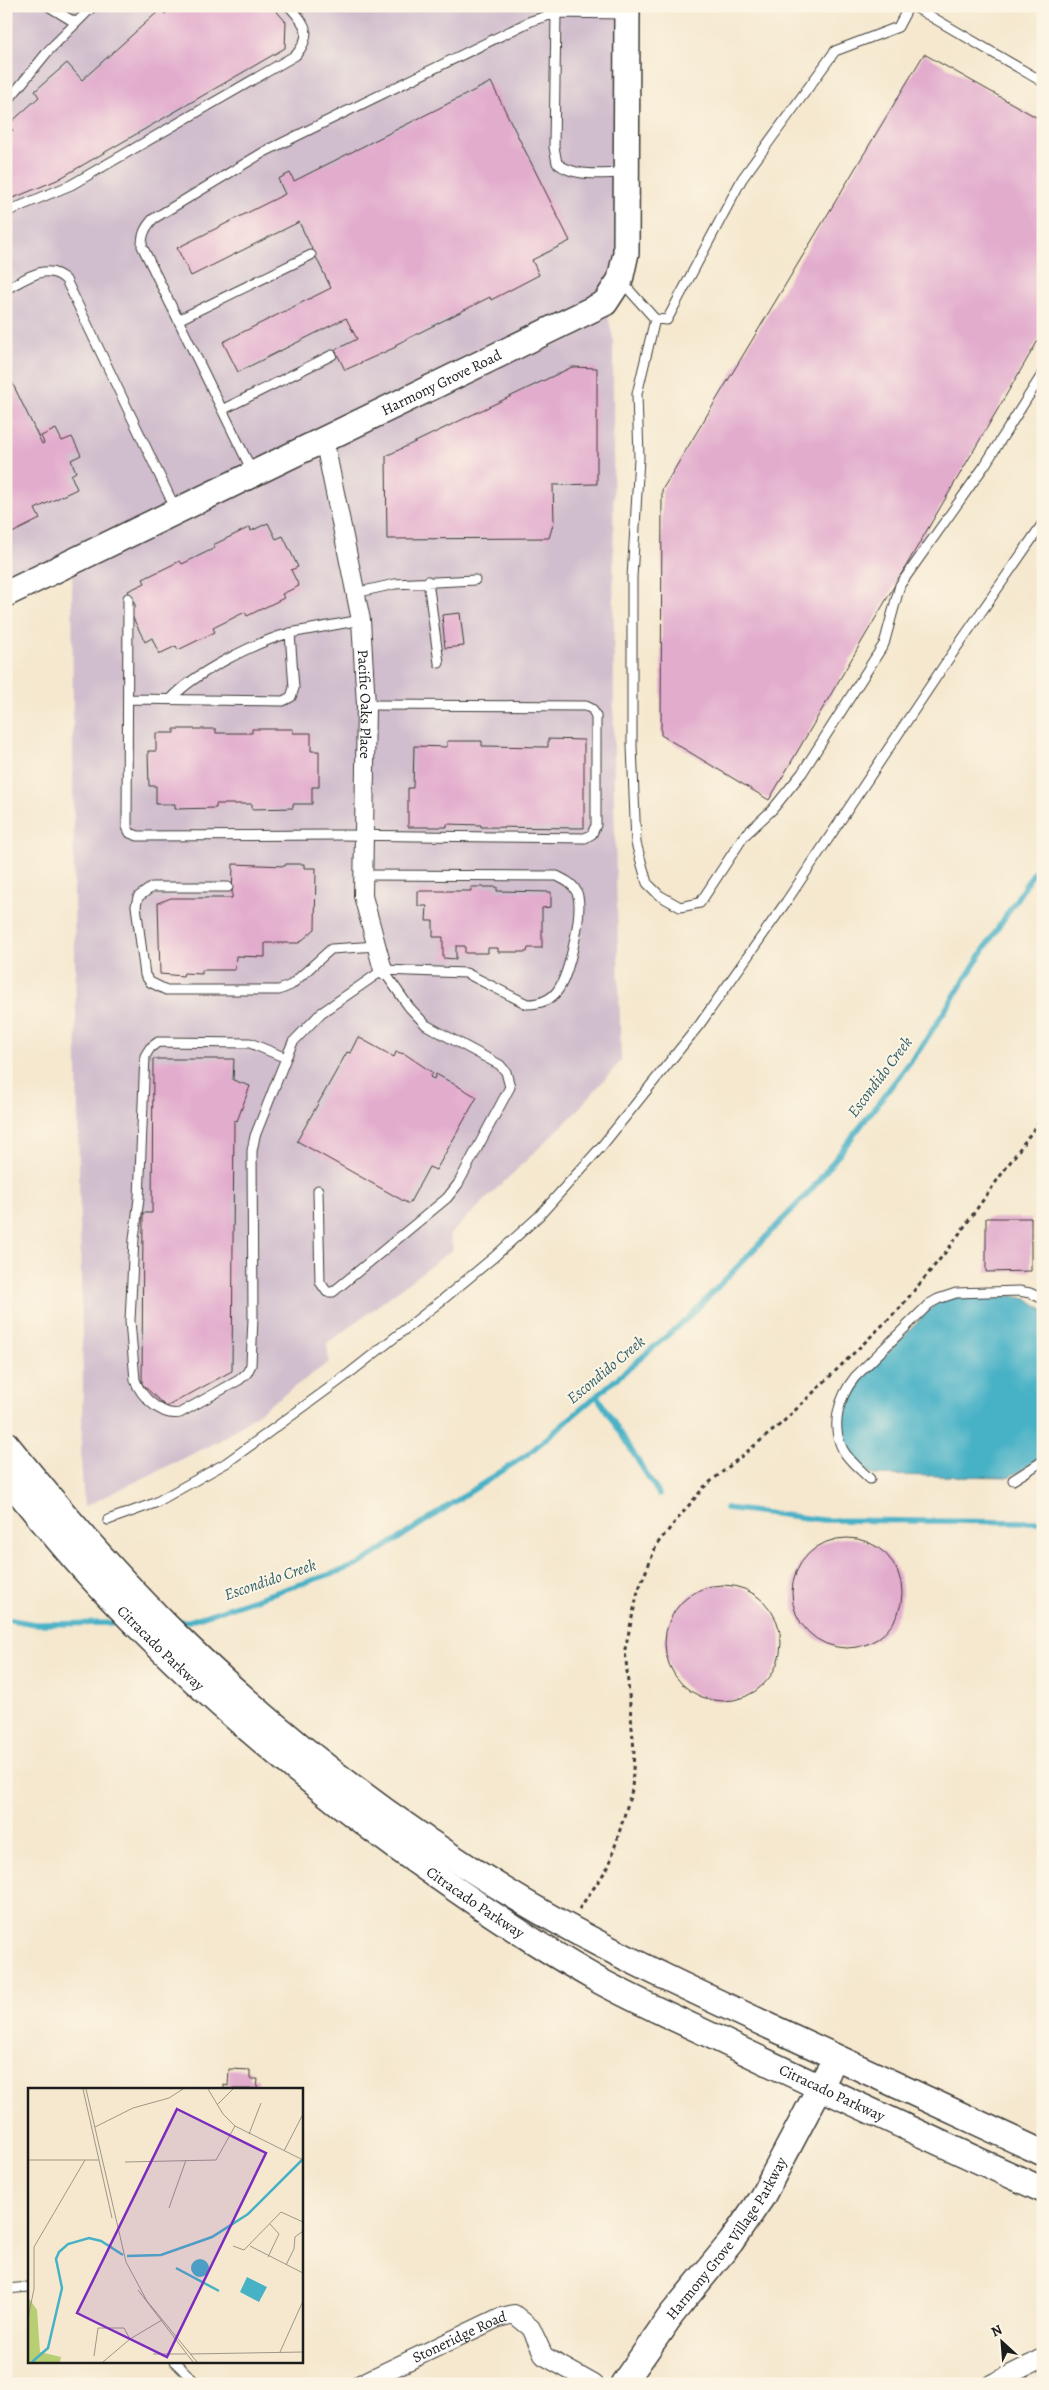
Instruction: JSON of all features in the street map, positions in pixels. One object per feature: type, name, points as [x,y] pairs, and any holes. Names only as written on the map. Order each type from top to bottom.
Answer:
[{"type":"main road","name":"Harmony Grove Road","points":[[6,594],[605,303],[620,280],[626,253],[627,10]]},
{"type":"main road","name":"Citracado Parkway","points":[[6,1444],[97,1568]]},
{"type":"main road","name":"Citracado Parkway","points":[[6,1477],[97,1568],[167,1626],[214,1670],[295,1754],[372,1829],[524,1936],[601,1982],[820,2087],[1043,2190]]},
{"type":"main road","name":"Citracado Parkway","points":[[295,1754],[363,1794],[431,1842],[509,1893],[567,1926],[663,1976],[1043,2153]]},
{"type":"main road","name":"Harmony Grove Village Parkway","points":[[623,2384],[672,2314],[731,2242],[762,2197],[836,2057]]},
{"type":"street","name":"Pacific Oaks Place","points":[[324,439],[361,620],[366,705],[363,896],[383,970]]},
{"type":"street","name":"Stoneridge Road","points":[[360,2384],[498,2318],[514,2314],[531,2328],[544,2356],[594,2384]]},
{"type":"street","points":[[992,2384],[1043,2358]]},
{"type":"lane","points":[[48,6],[76,23]]},
{"type":"lane","points":[[6,103],[49,50],[93,6]]},
{"type":"lane","points":[[6,212],[71,185],[296,54],[303,47],[307,36],[305,24],[289,6]]},
{"type":"lane","points":[[382,6],[397,6]]},
{"type":"lane","points":[[620,280],[655,319],[667,320],[742,179],[835,50],[898,26],[909,6]]},
{"type":"lane","points":[[913,6],[1043,82]]},
{"type":"lane","points":[[253,474],[142,246],[142,235],[153,219],[264,152],[531,21],[556,14],[627,10]]},
{"type":"lane","points":[[556,14],[554,147],[557,163],[569,171],[579,173],[626,173]]},
{"type":"lane","points":[[178,320],[311,255]]},
{"type":"lane","points":[[6,289],[41,271],[50,270],[59,273],[66,280],[177,511]]},
{"type":"lane","points":[[655,319],[637,394],[639,458],[632,578],[632,746],[636,843],[647,883],[659,895],[680,907],[700,903],[744,836],[772,810],[802,773],[884,644],[900,585],[984,466],[1043,373]]},
{"type":"lane","points":[[222,410],[332,355]]},
{"type":"lane","points":[[108,1520],[155,1503],[226,1463],[265,1436],[348,1375],[426,1313],[494,1257],[539,1216],[600,1146],[700,1024],[792,894],[942,667],[1043,523]]},
{"type":"lane","points":[[355,593],[395,584],[475,580]]},
{"type":"lane","points":[[428,581],[439,663]]},
{"type":"lane","points":[[128,598],[127,827],[130,834],[138,836],[585,838],[592,834],[596,825],[596,716],[592,709],[586,706],[366,705]]},
{"type":"lane","points":[[172,699],[183,686],[196,676],[274,637],[361,620]]},
{"type":"lane","points":[[128,699],[282,701],[291,696],[294,688],[290,633]]},
{"type":"lane","points":[[286,1058],[250,1043],[236,1042],[158,1042],[150,1048],[145,1056],[139,1198],[134,1239],[130,1321],[135,1380],[138,1388],[164,1412],[172,1415],[180,1413],[239,1380],[247,1373],[251,1365],[253,1318],[252,1151],[286,1058],[294,1042],[322,1013],[383,970],[466,973],[527,1004],[538,1004],[558,990],[576,940],[578,894],[566,880],[557,876],[364,874]]},
{"type":"lane","points":[[228,887],[152,888],[138,897],[136,906],[145,975],[150,982],[166,990],[279,990],[291,985],[331,949],[377,946]]},
{"type":"lane","points":[[318,1190],[320,1282],[327,1292],[333,1292],[447,1198],[458,1184],[510,1087],[506,1072],[500,1065],[426,1025],[409,1007],[383,970]]},
{"type":"lane","points":[[870,1479],[844,1452],[840,1442],[838,1411],[845,1390],[855,1377],[929,1304],[945,1295],[1019,1291],[1030,1292],[1043,1299]]},
{"type":"lane","points":[[1013,1480],[1043,1461]]},
{"type":"lane","points":[[6,2289],[28,2287]]},
{"type":"lane","points":[[175,2362],[197,2384]]},
{"type":"path","points":[[567,1926],[609,1866],[632,1790],[634,1750],[625,1649],[638,1592],[657,1544],[704,1487],[782,1423],[899,1309],[949,1248],[1043,1116]]},
{"type":"shaded area","points":[[6,6],[627,6],[626,253],[605,303],[613,338],[614,800],[621,1061],[572,1116],[449,1235],[453,1249],[327,1344],[329,1362],[219,1441],[84,1507],[81,1457],[83,1385],[74,906],[72,562],[6,594]]},
{"type":"water","points":[[1014,1296],[1030,1300],[1043,1310],[1042,1455],[1019,1472],[1007,1477],[873,1475],[854,1460],[845,1447],[840,1432],[841,1415],[849,1393],[933,1306],[947,1297]]},
{"type":"building","points":[[174,6],[272,6],[286,22],[285,48],[57,180],[6,201],[6,136],[13,130],[8,125],[39,97],[35,91],[67,63],[82,80],[161,9],[165,14]]},
{"type":"building","points":[[924,54],[1043,121],[1043,332],[769,800],[661,735],[662,490]]},
{"type":"building","points":[[491,82],[570,241],[532,260],[539,275],[491,300],[490,297],[395,345],[396,347],[345,370],[335,350],[357,339],[346,318],[238,372],[223,342],[331,288],[299,222],[191,276],[177,248],[285,194],[278,179],[290,173],[294,181]]},
{"type":"building","points":[[572,367],[597,368],[597,484],[553,485],[554,521],[549,538],[387,539],[386,456]]},
{"type":"building","points":[[6,370],[42,444],[44,443],[41,436],[56,429],[62,441],[72,437],[81,455],[71,460],[76,472],[71,475],[77,489],[35,509],[40,519],[6,536]]},
{"type":"building","points":[[268,523],[276,539],[283,536],[298,567],[291,570],[299,586],[282,594],[284,598],[247,616],[245,612],[213,628],[215,632],[178,650],[176,646],[159,654],[152,638],[145,642],[129,610],[136,607],[128,591],[145,583],[143,579],[180,561],[182,564],[215,548],[213,545],[250,527],[251,531]]},
{"type":"building","points":[[460,613],[464,646],[445,648],[442,615]]},
{"type":"building","points":[[174,729],[216,729],[216,733],[252,733],[252,729],[293,729],[293,733],[311,733],[311,751],[319,751],[319,787],[312,787],[312,804],[293,804],[293,808],[252,809],[252,804],[216,804],[216,808],[175,809],[175,804],[156,804],[156,786],[149,786],[148,751],[156,751],[156,733],[174,733]]},
{"type":"building","points":[[548,739],[584,740],[584,828],[481,827],[481,825],[447,824],[447,827],[408,827],[408,788],[413,788],[414,746],[447,747],[447,741],[482,741],[482,746],[548,747]]},
{"type":"building","points":[[233,864],[285,866],[286,864],[304,864],[304,868],[316,868],[315,929],[299,943],[265,943],[265,957],[236,956],[235,970],[202,970],[202,974],[184,973],[183,976],[160,974],[158,903],[171,898],[232,898]]},
{"type":"building","points":[[471,887],[497,887],[497,891],[551,892],[551,907],[542,908],[542,948],[528,948],[527,952],[498,952],[498,948],[488,948],[488,953],[465,953],[465,946],[456,946],[456,959],[443,958],[443,937],[433,937],[433,921],[426,921],[427,906],[418,906],[418,891],[471,891]]},
{"type":"building","points":[[358,1037],[394,1057],[396,1052],[405,1054],[433,1073],[430,1077],[434,1079],[436,1074],[477,1097],[436,1170],[429,1167],[409,1204],[297,1141],[347,1052],[350,1053]]},
{"type":"building","points":[[153,1059],[234,1059],[233,1080],[250,1086],[237,1121],[234,1120],[232,1371],[166,1407],[142,1384],[143,1213],[152,1213]]},
{"type":"building","points":[[986,1218],[1031,1218],[1031,1271],[986,1272]]},
{"type":"building","points":[[847,1538],[868,1542],[886,1554],[898,1572],[902,1593],[898,1614],[886,1632],[868,1644],[847,1648],[826,1644],[808,1632],[796,1614],[792,1593],[796,1572],[808,1554],[826,1542]]},
{"type":"building","points":[[723,1585],[745,1589],[764,1602],[777,1621],[781,1643],[777,1665],[764,1684],[745,1697],[723,1701],[701,1697],[682,1684],[669,1665],[665,1643],[669,1621],[682,1602],[701,1589]]},
{"type":"building","points":[[229,2069],[250,2070],[250,2079],[258,2079],[257,2088],[224,2088],[224,2085],[228,2086]]},
{"type":"waterway","name":"Escondido Creek","points":[[173,1622],[189,1621],[358,1565],[528,1454],[688,1318],[812,1189],[920,1049],[1043,858]]},
{"type":"waterway","points":[[597,1396],[659,1494]]},
{"type":"waterway","points":[[726,1508],[823,1520],[1043,1522]]},
{"type":"waterway","name":"Escondido Creek","points":[[6,1619],[35,1624],[124,1623]]}]
